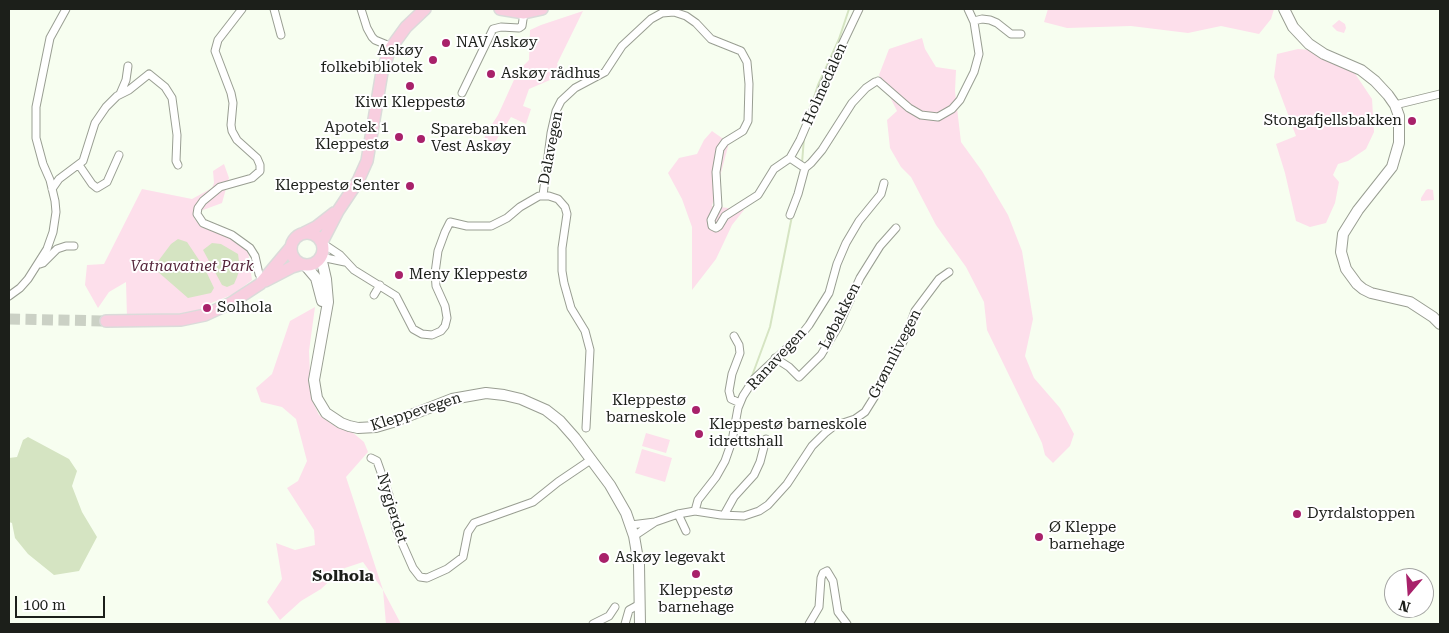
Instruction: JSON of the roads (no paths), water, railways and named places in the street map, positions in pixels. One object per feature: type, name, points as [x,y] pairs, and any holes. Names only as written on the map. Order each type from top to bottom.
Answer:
[{"type":"main road","points":[[322,243],[338,211],[358,182],[367,161],[382,72],[392,47],[418,13],[425,9]]},
{"type":"main road","points":[[500,9],[524,13],[542,9]]},
{"type":"main road","points":[[1284,9],[1293,27],[1309,44],[1324,54],[1368,75],[1382,88],[1395,105],[1399,116],[1400,128],[1395,160],[1388,173],[1346,227],[1342,238],[1341,252],[1346,269],[1356,284],[1371,293],[1410,302],[1433,317],[1440,324]]},
{"type":"main road","points":[[263,281],[291,247],[295,238],[316,227],[338,211]]},
{"type":"main road","points":[[106,321],[173,320],[205,315],[231,303],[263,281],[292,267],[313,264],[321,257],[322,243],[314,234],[304,233]]},
{"type":"main road","points":[[291,247],[294,258],[304,264]]},
{"type":"main road","name":"Kleppevegen","points":[[321,257],[328,302],[315,371],[315,389],[321,406],[326,412],[345,425],[367,429],[384,426],[452,399],[486,393],[504,395],[530,402],[553,416],[566,428],[592,460],[619,499],[631,525],[639,565],[640,624]]},
{"type":"main road","name":"Kleppevegen","points":[[304,264],[311,270],[318,281],[325,314]]},
{"type":"street","points":[[9,296],[20,288],[37,265],[49,244],[53,232],[56,212],[52,188],[36,138],[36,107],[50,38],[66,9]]},
{"type":"street","points":[[242,9],[218,40],[215,51],[231,93],[233,103],[230,125],[232,131],[236,140],[257,158],[260,171],[252,178],[220,187],[203,201],[198,208],[197,214],[203,222],[232,235],[250,248],[255,254],[259,274],[263,281]]},
{"type":"street","points":[[274,9],[280,35]]},
{"type":"street","points":[[361,9],[372,38],[392,47]]},
{"type":"street","name":"Holmedalen","points":[[717,167],[718,206],[710,223],[716,228],[722,224],[725,216],[758,194],[774,169],[790,158],[800,140],[859,9]]},
{"type":"street","points":[[968,9],[974,21],[990,20],[1011,34],[1021,34]]},
{"type":"street","name":"Dalavegen","points":[[543,195],[551,133],[556,111],[561,102],[575,88],[605,72],[622,46],[651,19],[662,12],[674,12],[686,16],[696,23],[711,39],[739,49],[745,56],[749,84],[748,121],[741,133],[722,146],[717,167]]},
{"type":"street","points":[[462,93],[493,29],[501,27],[519,28],[522,26],[524,13]]},
{"type":"street","name":"Holmedalen","points":[[790,215],[805,168],[816,158],[852,103],[866,88],[876,82],[917,113],[930,117],[938,117],[952,109],[960,100],[976,66],[979,48],[974,21]]},
{"type":"street","points":[[120,94],[126,80],[128,66]]},
{"type":"street","points":[[52,188],[59,179],[78,165],[85,155],[95,123],[106,107],[120,94],[129,90],[149,74],[165,87],[172,98],[177,135],[176,160],[178,165]]},
{"type":"street","points":[[1395,105],[1440,94]]},
{"type":"street","points":[[78,165],[97,188],[104,185],[109,179],[119,155]]},
{"type":"street","points":[[790,158],[805,168]]},
{"type":"street","name":"Ranavegen","points":[[695,511],[698,500],[716,477],[725,461],[732,441],[740,403],[754,379],[801,335],[813,319],[829,293],[837,264],[846,243],[859,222],[881,194],[884,183]]},
{"type":"street","points":[[322,243],[340,256],[354,270],[396,296],[413,329],[427,335],[441,332],[447,318],[445,306],[436,286],[436,266],[444,235],[450,222],[466,226],[491,226],[506,218],[532,199],[543,195],[558,199],[563,203],[566,211],[562,248],[562,271],[569,302],[585,331],[590,350],[586,428]]},
{"type":"street","name":"Løbakken","points":[[775,358],[789,367],[799,377],[816,360],[838,327],[860,278],[880,246],[896,228]]},
{"type":"street","points":[[37,265],[43,263],[57,249],[74,246]]},
{"type":"street","points":[[321,257],[345,262]]},
{"type":"street","name":"Grønnlivegen","points":[[631,525],[655,522],[678,514],[695,511],[724,515],[750,515],[768,505],[787,484],[812,446],[825,433],[834,426],[855,419],[865,412],[905,338],[915,311],[939,279],[949,272]]},
{"type":"street","points":[[374,295],[380,285]]},
{"type":"street","name":"Ranavegen","points":[[734,336],[739,345],[740,353],[732,374],[729,391],[732,399],[740,403]]},
{"type":"street","points":[[724,515],[734,496],[754,475],[760,462],[766,439]]},
{"type":"street","name":"Nygjerdet","points":[[371,458],[377,461],[396,528],[413,568],[420,577],[427,578],[447,569],[463,557],[468,532],[474,523],[518,509],[533,502],[558,482],[592,460]]},
{"type":"street","points":[[678,514],[686,531]]},
{"type":"street","name":"Grønnlivegen","points":[[634,536],[655,522]]},
{"type":"street","points":[[809,624],[819,607],[821,578],[827,571],[833,581],[838,612],[847,624]]},
{"type":"street","points":[[625,623],[629,610],[640,604]]},
{"type":"street","points":[[593,624],[609,616],[615,606]]},
{"type":"waterway","points":[[811,106],[818,85],[839,39],[849,9]]},
{"type":"waterway","points":[[802,163],[804,138]]},
{"type":"waterway","points":[[752,376],[770,327],[792,216]]},
{"type":"tunnel","points":[[9,319],[106,321]]},
{"type":"place","name":"NAV Askøy","points":[[446,43]]},
{"type":"place","name":"Askøy folkebibliotek","points":[[433,60]]},
{"type":"place","name":"Askøy rådhus","points":[[491,74]]},
{"type":"place","name":"Kiwi Kleppestø","points":[[410,86]]},
{"type":"place","name":"Stongafjellsbakken","points":[[1412,121]]},
{"type":"place","name":"Apotek 1 Kleppestø","points":[[399,137]]},
{"type":"place","name":"Sparebanken Vest Askøy","points":[[421,139]]},
{"type":"place","name":"Kleppestø Senter","points":[[410,186]]},
{"type":"place","name":"Meny Kleppestø","points":[[399,275]]},
{"type":"place","name":"Solhola","points":[[207,308]]},
{"type":"place","name":"Kleppestø barneskole","points":[[696,410]]},
{"type":"place","name":"Kleppestø barneskole idrettshall","points":[[699,434]]},
{"type":"place","name":"Dyrdalstoppen","points":[[1297,514]]},
{"type":"place","name":"Ø Kleppe barnehage","points":[[1039,537]]},
{"type":"place","name":"Askøy legevakt","points":[[604,558]]},
{"type":"place","name":"Kleppestø barnehage","points":[[696,574]]},
{"type":"district","name":"Solhola","points":[[343,576]]},
{"type":"park label","name":"Vatnavatnet Park","points":[[192,267]]}]
